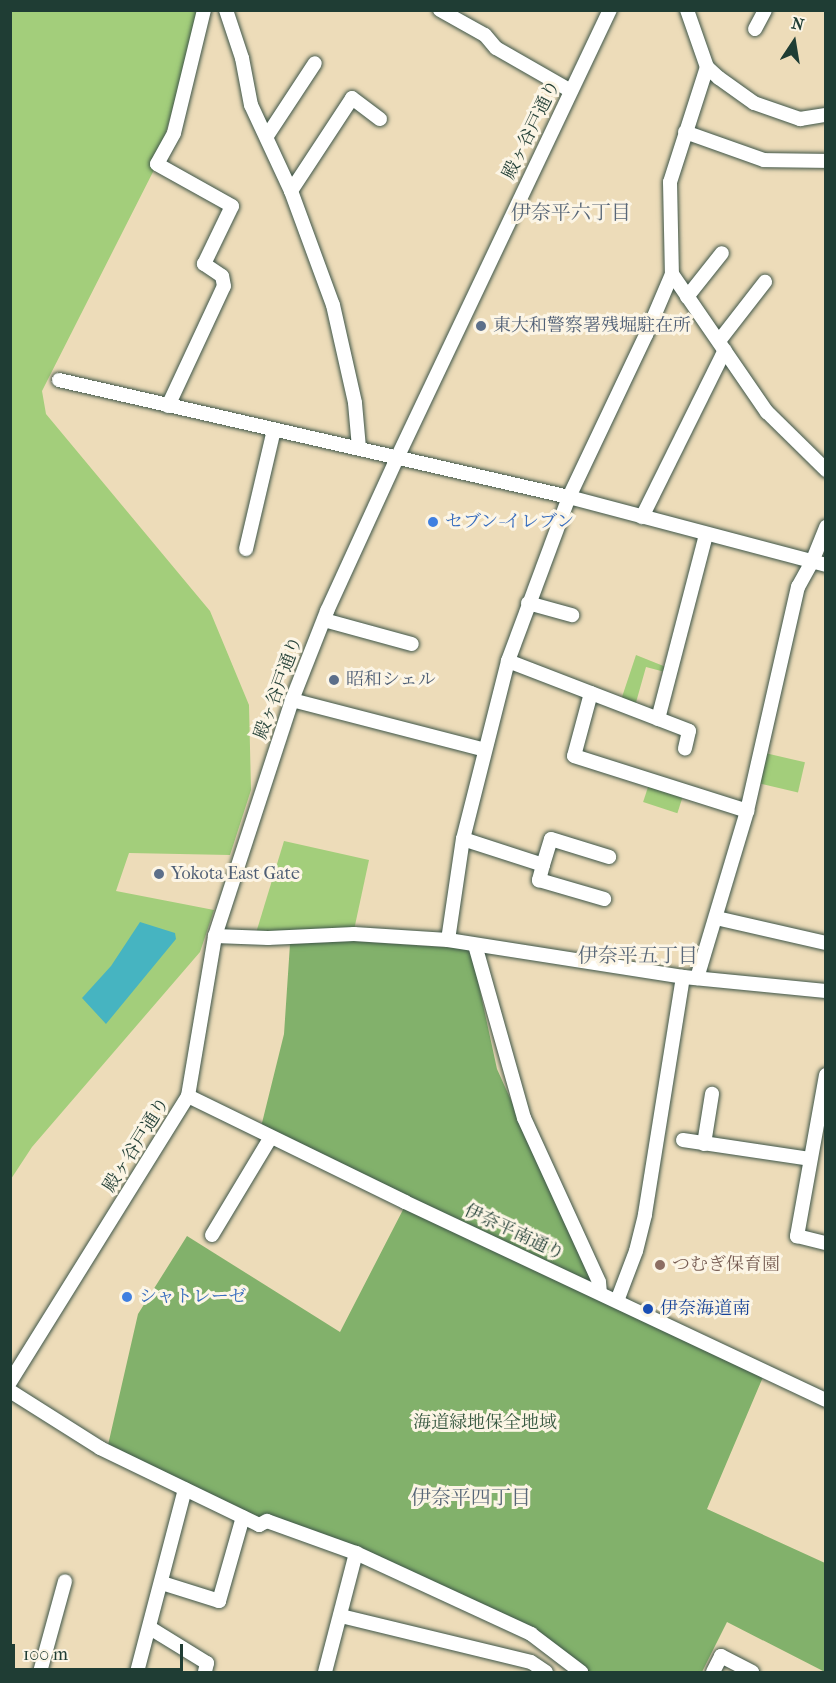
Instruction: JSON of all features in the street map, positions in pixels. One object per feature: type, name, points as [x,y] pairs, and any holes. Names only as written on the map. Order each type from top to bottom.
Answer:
[{"type":"street","points":[[168,406],[224,286],[222,276],[204,264],[232,206],[157,164],[174,133],[204,10]]},
{"type":"street","points":[[226,10],[242,58],[251,105],[291,191],[333,305],[355,403],[359,448]]},
{"type":"street","points":[[440,10],[485,35],[496,48],[571,91]]},
{"type":"street","name":"殿ヶ谷戸通り","points":[[10,1382],[188,1096],[215,936],[292,700],[324,620],[398,456],[610,10]]},
{"type":"street","points":[[687,10],[707,67],[754,103],[800,119],[825,115]]},
{"type":"street","points":[[755,29],[765,10]]},
{"type":"street","points":[[267,136],[315,63]]},
{"type":"street","points":[[448,940],[463,839],[508,660],[568,497],[646,335],[672,274],[670,182],[707,67]]},
{"type":"street","points":[[291,191],[352,98],[380,119]]},
{"type":"street","points":[[685,132],[764,160],[825,161]]},
{"type":"street","points":[[687,297],[722,253]]},
{"type":"street","points":[[672,274],[767,412],[825,470]]},
{"type":"street","points":[[642,517],[722,345],[765,282]]},
{"type":"street","points":[[59,380],[398,456],[568,497],[819,564]]},
{"type":"street","points":[[246,549],[274,430]]},
{"type":"street","points":[[697,978],[747,811],[798,587],[819,564],[825,527]]},
{"type":"street","points":[[658,719],[706,535]]},
{"type":"street","points":[[528,603],[572,615]]},
{"type":"street","points":[[324,620],[412,644]]},
{"type":"street","points":[[508,660],[689,731],[685,749]]},
{"type":"street","points":[[591,693],[574,756],[747,811]]},
{"type":"street","points":[[292,700],[485,750]]},
{"type":"street","points":[[463,839],[543,865]]},
{"type":"street","points":[[604,899],[539,880],[551,839],[609,857]]},
{"type":"street","points":[[716,918],[825,943]]},
{"type":"street","points":[[215,936],[268,938],[354,934],[448,940],[682,978],[825,991]]},
{"type":"street","points":[[475,945],[524,1118],[599,1282],[600,1293]]},
{"type":"street","points":[[617,1301],[636,1251],[645,1214],[682,978]]},
{"type":"street","points":[[825,1075],[824,1093],[797,1236],[825,1243]]},
{"type":"street","points":[[704,1144],[712,1094]]},
{"type":"street","name":"伊奈平南通り","points":[[188,1096],[825,1400]]},
{"type":"street","points":[[212,1235],[272,1137]]},
{"type":"street","points":[[683,1140],[810,1159]]},
{"type":"street","points":[[10,1391],[100,1448],[259,1525],[267,1521],[356,1553],[531,1634],[581,1672]]},
{"type":"street","points":[[137,1672],[185,1489]]},
{"type":"street","points":[[162,1583],[219,1601],[243,1517]]},
{"type":"street","points":[[325,1672],[356,1553]]},
{"type":"street","points":[[40,1672],[65,1581]]},
{"type":"street","points":[[341,1616],[531,1662],[546,1672]]},
{"type":"street","points":[[531,1634],[534,1620]]},
{"type":"street","points":[[150,1628],[207,1663],[205,1672]]},
{"type":"street","points":[[713,1672],[721,1656],[752,1672]]},
{"type":"green space","points":[[10,11],[200,11],[157,164],[42,391],[46,414],[210,611],[249,705],[251,790],[230,855],[129,853],[116,891],[214,910],[200,952],[32,1147],[11,1179]]},
{"type":"green space","points":[[636,655],[666,667],[665,672],[646,667],[635,706],[621,700]]},
{"type":"green space","points":[[765,753],[805,762],[798,792],[758,783]]},
{"type":"green space","points":[[649,784],[683,795],[677,813],[643,802]]},
{"type":"green space","points":[[284,841],[369,860],[354,930],[256,933]]},
{"type":"green space","name":"海道緑地保全地域","points":[[352,941],[471,949],[497,1069],[599,1297],[763,1377],[707,1509],[825,1563],[825,1672],[727,1622],[702,1672],[589,1672],[551,1643],[357,1549],[262,1524],[108,1445],[138,1314],[187,1236],[340,1332],[408,1200],[261,1127],[284,1034],[290,944]]},
{"type":"water","points":[[140,922],[175,933],[176,939],[106,1024],[82,998],[111,966]]},
{"type":"place","name":"東大和警察署残堀駐在所","points":[[481,326]]},
{"type":"place","name":"セブン-イレブン","points":[[433,522]]},
{"type":"place","name":"昭和シェル","points":[[334,680]]},
{"type":"place","name":"Yokota East Gate","points":[[159,874]]},
{"type":"place","name":"つむぎ保育園","points":[[660,1265]]},
{"type":"place","name":"シャトレーゼ","points":[[127,1297]]},
{"type":"place","name":"伊奈海道南","points":[[648,1309]]},
{"type":"district","name":"伊奈平六丁目","points":[[571,212]]},
{"type":"district","name":"伊奈平五丁目","points":[[638,955]]},
{"type":"district","name":"伊奈平四丁目","points":[[471,1497]]}]
